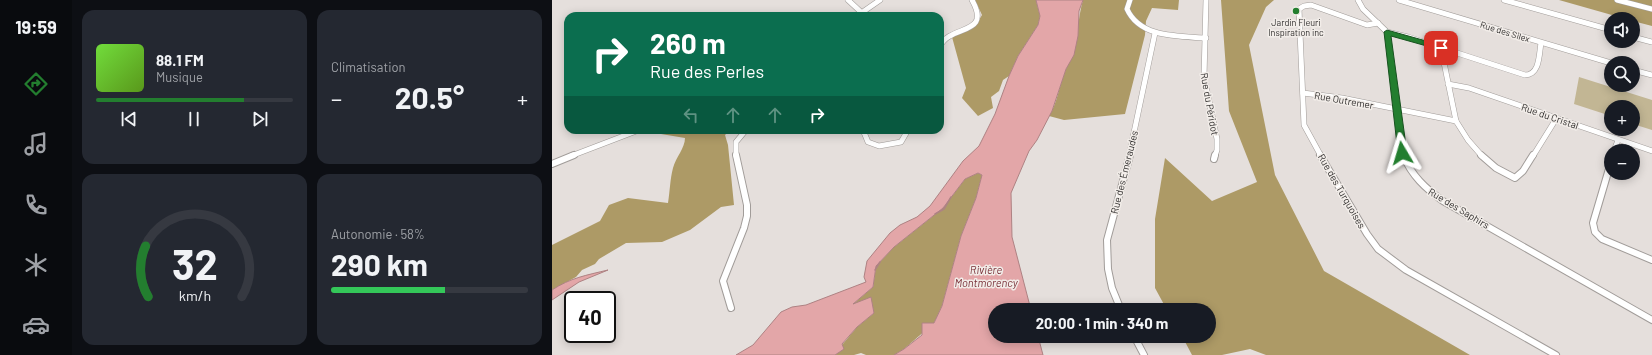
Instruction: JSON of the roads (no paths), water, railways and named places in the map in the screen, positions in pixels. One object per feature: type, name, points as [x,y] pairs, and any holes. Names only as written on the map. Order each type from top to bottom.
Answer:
[{"type":"street","points":[[848,0],[861,12]]},
{"type":"street","points":[[863,12],[880,0]]},
{"type":"street","points":[[944,39],[969,28],[979,17],[979,12],[972,0]]},
{"type":"street","points":[[1130,0],[1128,9],[1133,20],[1155,33],[1206,38]]},
{"type":"street","name":"Rue du Péridot","points":[[1206,0],[1204,77],[1217,139],[1217,150],[1214,159]]},
{"type":"street","points":[[1358,0],[1363,9],[1387,32],[1518,73],[1530,75],[1536,70],[1541,43]]},
{"type":"street","name":"Rue des Silex","points":[[1399,0],[1604,61]]},
{"type":"street","points":[[1504,0],[1604,28]]},
{"type":"street","points":[[1618,0],[1652,10]]},
{"type":"street","name":"Rue des Turquoises","points":[[1378,23],[1367,25],[1311,5],[1301,7],[1299,9],[1304,125],[1367,234],[1378,250],[1406,270],[1556,355]]},
{"type":"street","name":"Rue des Saphirs","points":[[1387,32],[1402,153],[1408,168],[1426,190],[1652,320]]},
{"type":"street","name":"Rue des Émeraudes","points":[[1117,303],[1112,288],[1108,268],[1107,240],[1132,146],[1155,33]]},
{"type":"street","points":[[1640,39],[1652,42]]},
{"type":"street","points":[[1441,48],[1456,121],[1465,137],[1496,168],[1515,178],[1523,171],[1556,119]]},
{"type":"street","points":[[1640,72],[1652,75]]},
{"type":"street","name":"Rue du Cristal","points":[[1448,84],[1469,88],[1652,151]]},
{"type":"street","name":"Rue Outremer","points":[[1303,93],[1342,98],[1456,121]]},
{"type":"street","points":[[552,164],[628,134]]},
{"type":"street","points":[[731,308],[723,281],[744,228],[746,216],[747,205],[736,156],[736,142],[743,134]]},
{"type":"street","points":[[864,134],[867,141],[871,145],[901,142],[906,134]]},
{"type":"street","points":[[1617,144],[1618,140]]},
{"type":"street","points":[[1606,180],[1593,224],[1593,231],[1602,239],[1652,260]]},
{"type":"street","points":[[1138,343],[1144,355]]},
{"type":"water","name":"Rivière Montmorency","points":[[1036,0],[1083,0],[1079,11],[1078,36],[1074,55],[1066,69],[1052,111],[1037,140],[1029,151],[1011,193],[1012,237],[1029,303],[988,303],[988,343],[1040,343],[1043,355],[894,355],[922,335],[922,323],[934,323],[942,306],[961,236],[976,198],[982,175],[978,173],[965,179],[943,208],[894,247],[876,266],[873,287],[853,304],[871,297],[874,313],[857,327],[842,344],[844,349],[835,355],[736,355],[753,345],[781,312],[792,307],[806,305],[866,282],[864,277],[867,261],[890,233],[900,225],[917,217],[930,206],[963,161],[979,146],[995,114],[1018,56],[1038,25],[1040,16]]},
{"type":"water","points":[[608,270],[579,282],[552,300],[552,290],[579,277]]},
{"type":"waterway","points":[[935,214],[944,209],[951,197]]},
{"type":"waterway","points":[[875,270],[880,262]]},
{"type":"place","name":"Jardin Fleuri Inspiration inc","points":[[1296,11]]}]
